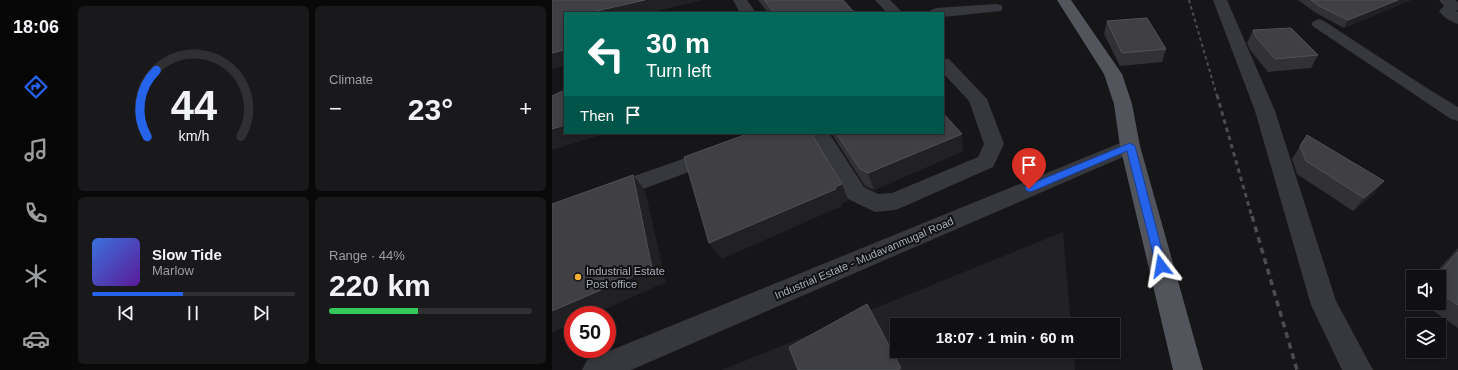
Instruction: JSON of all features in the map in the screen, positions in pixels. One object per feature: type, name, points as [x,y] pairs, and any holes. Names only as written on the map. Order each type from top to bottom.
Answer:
[{"type":"main road","points":[[1064,0],[1113,74],[1123,104],[1130,146],[1188,370]]},
{"type":"street","points":[[740,0],[747,12]]},
{"type":"street","points":[[882,0],[894,12]]},
{"type":"street","points":[[1220,0],[1265,111],[1324,305],[1358,370]]},
{"type":"street","points":[[1446,0],[1454,6],[1446,11],[1458,19]]},
{"type":"street","points":[[944,12],[996,8]]},
{"type":"street","points":[[1319,24],[1416,89],[1458,115]]},
{"type":"street","points":[[820,134],[856,193],[876,203],[895,201],[986,162],[994,144],[978,99],[944,64]]},
{"type":"street","name":"Industrial Estate - Mudavanmugal Road","points":[[597,370],[1130,146]]},
{"type":"street","points":[[596,198],[729,149]]},
{"type":"shaded area","points":[[1063,232],[1070,318],[890,318],[890,358],[1074,358],[1075,370],[722,370]]},
{"type":"building","points":[[553,0],[645,0],[592,12],[564,12],[564,50],[552,53]]},
{"type":"building","points":[[764,0],[843,0],[853,11],[856,12],[773,12]]},
{"type":"building","points":[[1311,0],[1398,0],[1348,20],[1319,6]]},
{"type":"building","points":[[1147,18],[1166,49],[1122,53],[1107,21]]},
{"type":"building","points":[[1291,28],[1318,55],[1275,59],[1256,37],[1253,30]]},
{"type":"building","points":[[564,90],[564,125],[552,129],[552,96]]},
{"type":"building","points":[[944,114],[962,134],[868,173],[860,169],[837,134],[944,134]]},
{"type":"building","points":[[747,134],[812,134],[842,184],[835,187],[836,189],[709,243],[684,157]]},
{"type":"building","points":[[1307,135],[1384,181],[1364,198],[1306,161],[1300,146]]},
{"type":"building","points":[[633,175],[652,268],[552,311],[552,204]]},
{"type":"building","points":[[1458,252],[1458,305],[1446,297],[1446,270],[1442,270]]},
{"type":"building","points":[[867,304],[890,347],[890,358],[896,358],[901,368],[897,370],[798,370],[789,347]]},
{"type":"railway","points":[[1189,0],[1217,96]]},
{"type":"railway","points":[[1217,95],[1252,217]]},
{"type":"railway","points":[[1252,216],[1297,370]]},
{"type":"place","name":"Industrial Estate Post office","points":[[578,277]]},
{"type":"route","points":[[1029,189],[1130,146],[1161,266]]}]
